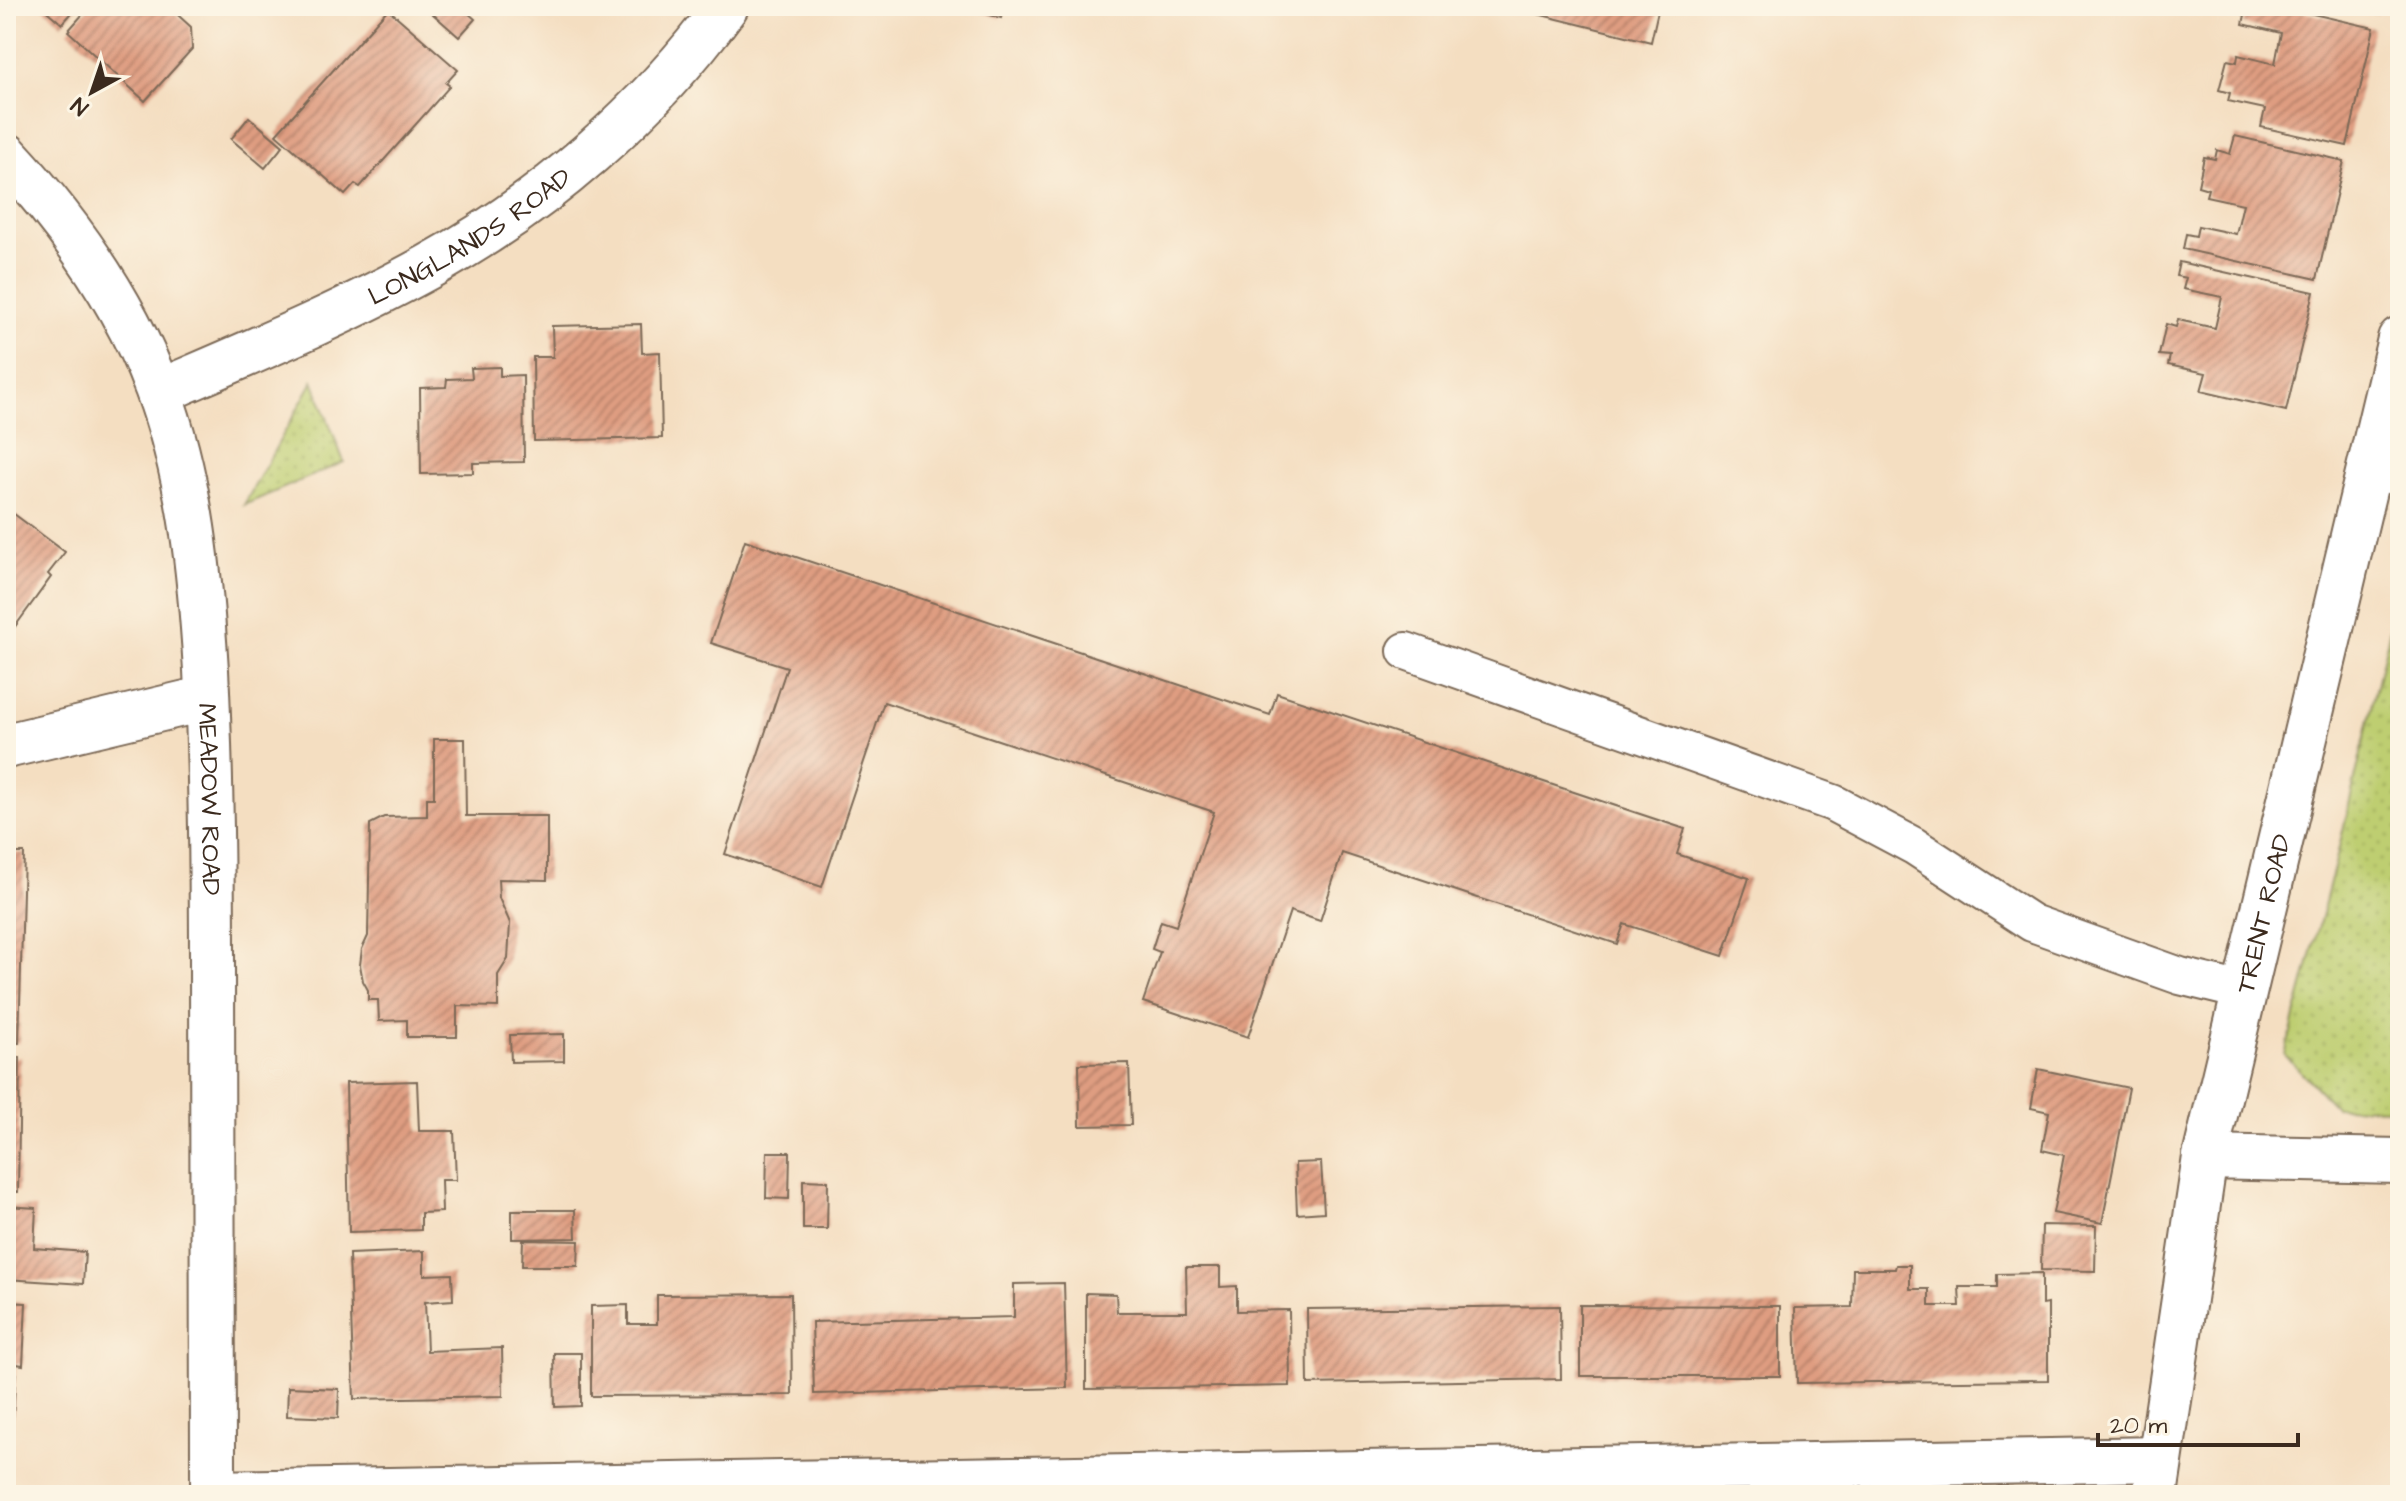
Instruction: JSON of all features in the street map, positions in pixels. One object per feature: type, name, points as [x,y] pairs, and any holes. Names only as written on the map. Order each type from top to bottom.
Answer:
[{"type":"street","name":"LONGLANDS ROAD","points":[[159,392],[347,308],[429,267],[484,233],[539,195],[596,147],[661,86],[726,6]]},
{"type":"street","name":"MEADOW ROAD","points":[[6,155],[44,196],[138,340],[159,392],[186,490],[202,600],[212,794],[213,1494]]},
{"type":"street","name":"TRENT ROAD","points":[[2158,1477],[2205,1157],[2384,474],[2400,339]]},
{"type":"street","points":[[6,746],[207,698]]},
{"type":"street","points":[[2205,1157],[2400,1161]]},
{"type":"street","points":[[213,1494],[2158,1477]]},
{"type":"lane","points":[[1406,651],[1833,803],[1914,846],[2032,923],[2180,976],[2246,992]]},
{"type":"green space","points":[[313,381],[344,462],[244,505]]},
{"type":"green space","points":[[2400,587],[2400,1108],[2335,1107],[2285,1055],[2337,856]]},
{"type":"building","points":[[41,6],[78,6],[62,24]]},
{"type":"building","points":[[90,6],[168,6],[191,27],[192,49],[145,101],[68,31]]},
{"type":"building","points":[[424,6],[460,6],[475,19],[459,37]]},
{"type":"building","points":[[958,6],[1004,6],[1001,18]]},
{"type":"building","points":[[1505,6],[1659,6],[1651,42]]},
{"type":"building","points":[[2237,6],[2278,6],[2374,28],[2347,146],[2261,127],[2265,109],[2228,101],[2230,93],[2219,90],[2227,60],[2237,62],[2238,55],[2275,64],[2281,33],[2243,24],[2245,15],[2236,12]]},
{"type":"building","points":[[2350,6],[2379,6],[2377,14]]},
{"type":"building","points":[[388,9],[458,70],[446,83],[450,86],[360,187],[355,184],[345,195],[276,134]]},
{"type":"building","points":[[249,117],[283,146],[265,168],[231,139]]},
{"type":"building","points":[[2235,136],[2344,161],[2317,279],[2183,249],[2186,234],[2196,236],[2198,226],[2236,234],[2243,204],[2206,196],[2208,189],[2198,186],[2204,157],[2215,159],[2217,150],[2230,154]]},
{"type":"building","points":[[2179,262],[2314,292],[2286,411],[2201,391],[2206,373],[2168,365],[2170,356],[2159,355],[2166,324],[2176,327],[2178,320],[2215,328],[2222,297],[2183,289],[2186,278],[2176,276]]},
{"type":"building","points":[[641,324],[642,353],[660,352],[662,438],[534,441],[533,357],[553,357],[552,326]]},
{"type":"building","points":[[500,367],[500,376],[523,375],[524,462],[473,463],[473,473],[421,474],[420,388],[446,387],[447,379],[472,378],[471,368]]},
{"type":"building","points":[[6,450],[12,467],[6,469]]},
{"type":"building","points":[[6,508],[65,552],[48,574],[51,577],[6,639]]},
{"type":"building","points":[[745,540],[1270,715],[1277,693],[1685,829],[1677,854],[1749,878],[1723,956],[1624,924],[1617,944],[1342,853],[1320,921],[1290,911],[1248,1037],[1143,1002],[1160,952],[1152,949],[1161,921],[1176,926],[1214,812],[884,702],[822,887],[725,854],[787,667],[711,643]]},
{"type":"building","points":[[434,739],[465,739],[466,816],[547,816],[547,880],[498,879],[499,898],[510,923],[508,959],[498,975],[498,1007],[457,1006],[457,1037],[407,1037],[407,1020],[379,1021],[378,1000],[368,1000],[360,965],[368,936],[370,824],[384,817],[427,816],[427,798],[434,798]]},
{"type":"building","points":[[6,853],[24,853],[19,1043],[6,1043]]},
{"type":"building","points":[[564,1034],[564,1061],[511,1062],[510,1035]]},
{"type":"building","points":[[6,1057],[20,1057],[18,1192],[6,1192]]},
{"type":"building","points":[[1129,1063],[1131,1125],[1080,1126],[1079,1064]]},
{"type":"building","points":[[2038,1069],[2129,1088],[2102,1223],[2053,1213],[2064,1155],[2042,1150],[2049,1112],[2031,1108]]},
{"type":"building","points":[[417,1081],[419,1131],[454,1131],[456,1180],[441,1180],[442,1212],[421,1213],[421,1230],[349,1232],[346,1083]]},
{"type":"building","points":[[767,1152],[790,1152],[789,1199],[766,1198]]},
{"type":"building","points":[[1321,1162],[1324,1212],[1297,1214],[1295,1163]]},
{"type":"building","points":[[803,1180],[828,1181],[827,1229],[803,1229]]},
{"type":"building","points":[[6,1206],[36,1208],[34,1248],[85,1252],[83,1284],[6,1279]]},
{"type":"building","points":[[512,1210],[575,1210],[576,1238],[512,1239]]},
{"type":"building","points":[[2042,1225],[2096,1226],[2095,1271],[2041,1270]]},
{"type":"building","points":[[523,1240],[579,1241],[578,1266],[522,1266]]},
{"type":"building","points":[[424,1251],[424,1275],[452,1274],[453,1300],[425,1302],[427,1351],[502,1348],[503,1396],[354,1399],[349,1254]]},
{"type":"building","points":[[1896,1265],[1910,1265],[1910,1289],[1929,1289],[1929,1306],[1960,1306],[1959,1287],[1997,1287],[1997,1274],[2042,1273],[2042,1305],[2048,1304],[2048,1380],[1797,1383],[1795,1308],[1852,1307],[1853,1269],[1895,1269]]},
{"type":"building","points":[[1186,1267],[1220,1267],[1220,1287],[1237,1286],[1237,1311],[1289,1310],[1290,1386],[1086,1389],[1086,1293],[1116,1294],[1117,1312],[1187,1312]]},
{"type":"building","points":[[1064,1283],[1067,1388],[814,1394],[812,1322],[1014,1317],[1014,1284]]},
{"type":"building","points":[[791,1294],[792,1395],[591,1396],[591,1306],[628,1305],[628,1324],[657,1324],[657,1295]]},
{"type":"building","points":[[6,1302],[26,1303],[23,1365],[16,1364],[11,1456],[6,1456]]},
{"type":"building","points":[[1580,1305],[1780,1306],[1780,1376],[1580,1376]]},
{"type":"building","points":[[1560,1306],[1561,1379],[1308,1384],[1307,1309]]},
{"type":"building","points":[[554,1353],[581,1353],[581,1406],[555,1407]]},
{"type":"building","points":[[288,1387],[339,1389],[338,1418],[287,1416]]}]
